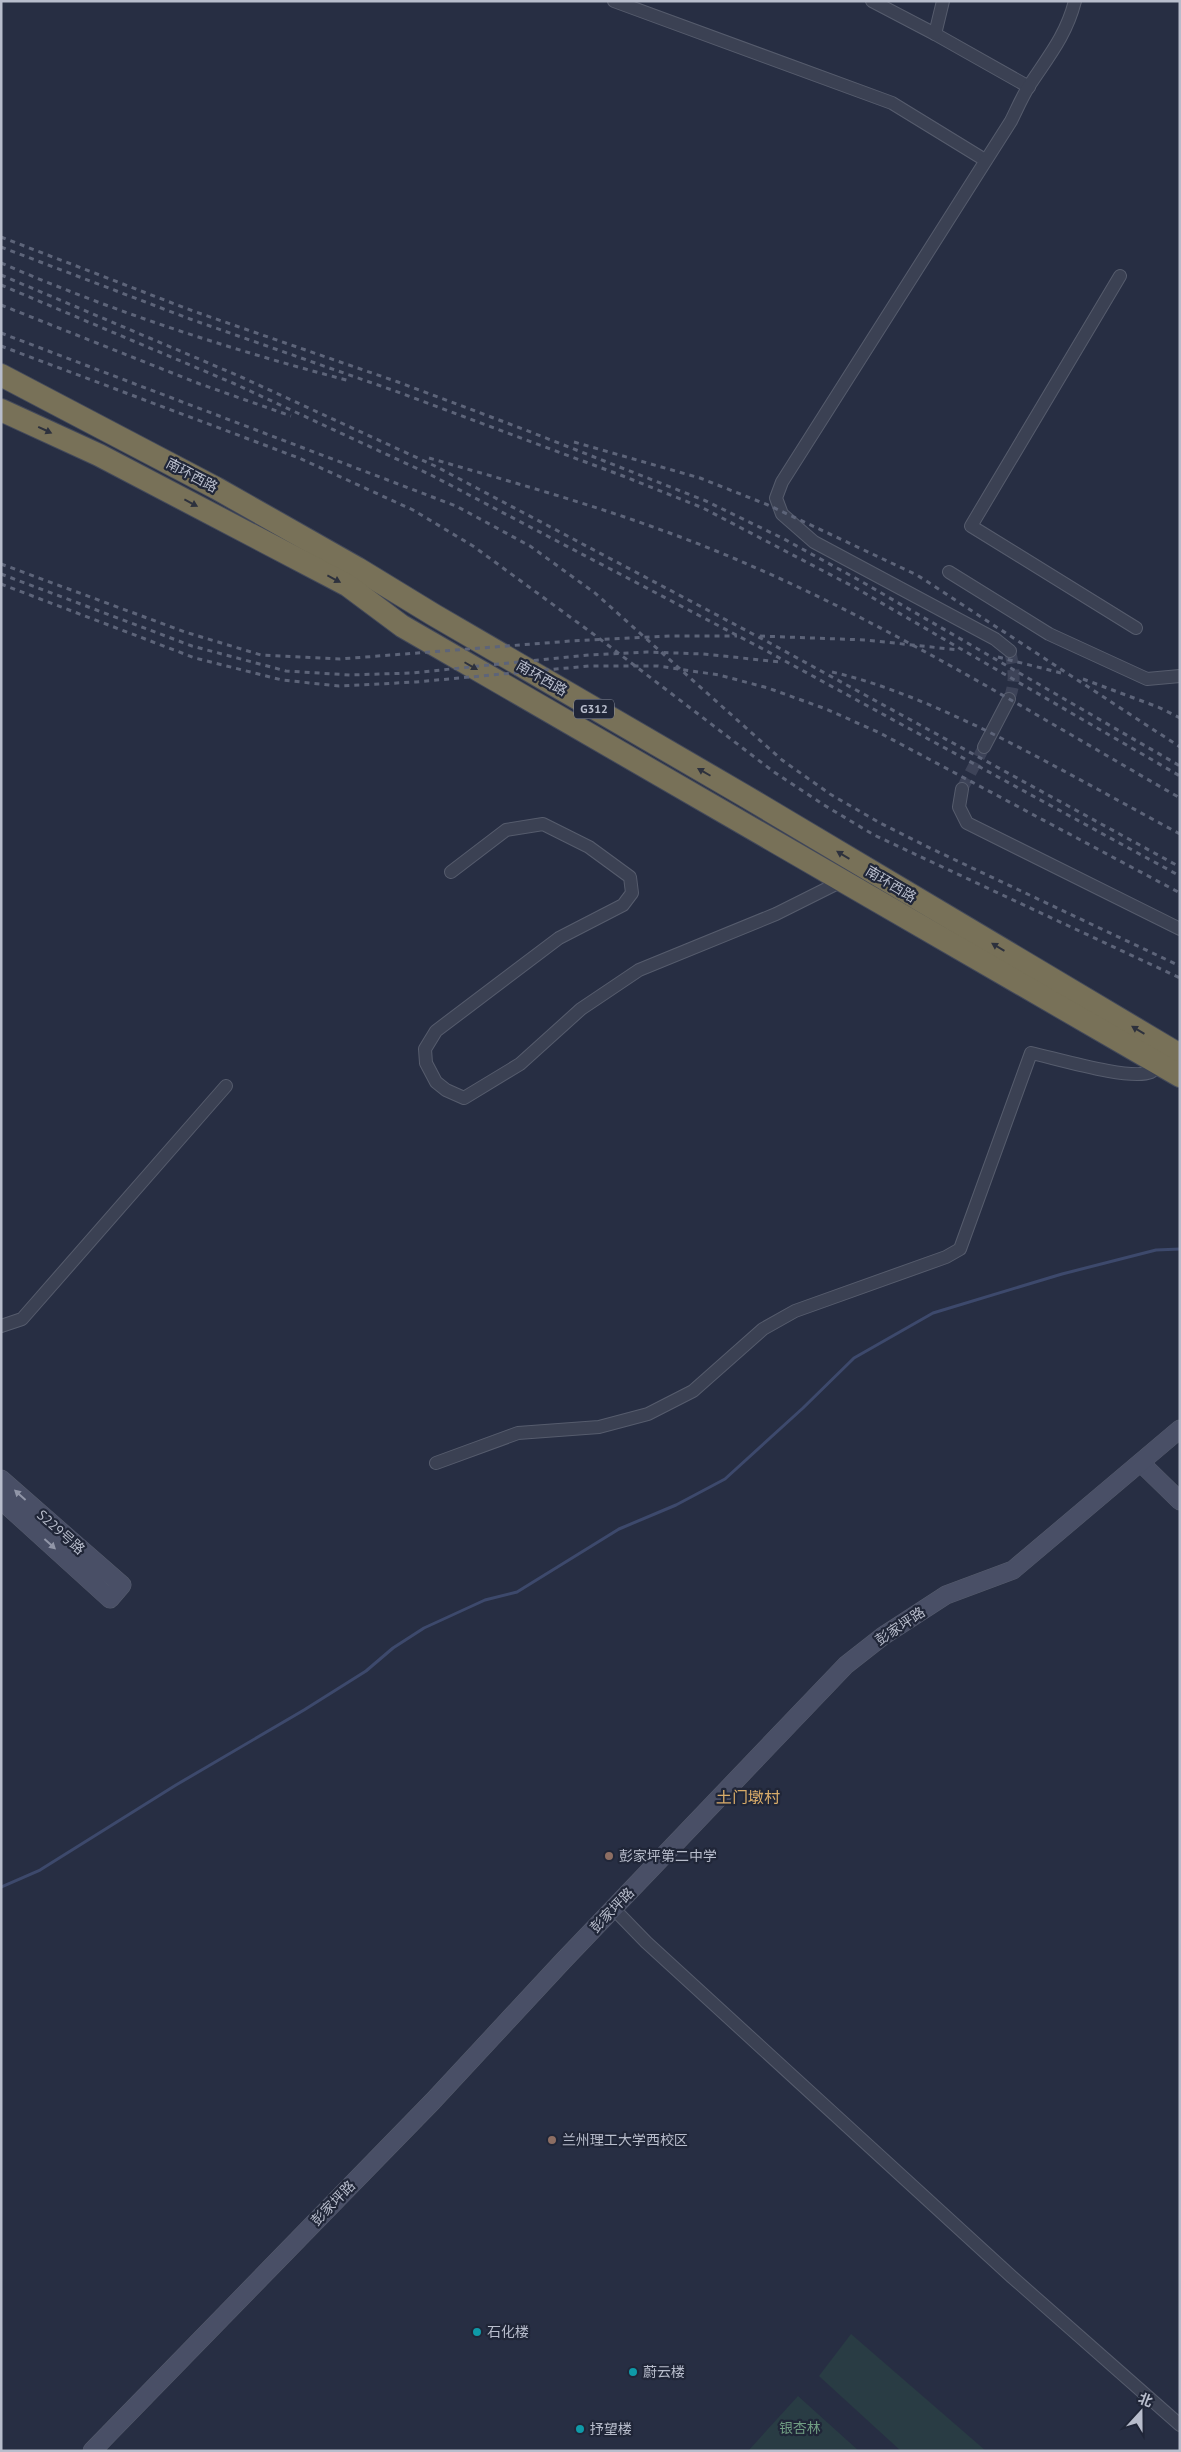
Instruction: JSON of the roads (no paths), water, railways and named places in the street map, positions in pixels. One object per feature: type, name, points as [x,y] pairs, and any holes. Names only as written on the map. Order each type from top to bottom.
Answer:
[{"type":"highway","name":"南环西路","points":[[1,375],[208,483],[357,568],[1180,1055]]},
{"type":"highway","name":"南环西路","points":[[1,410],[99,455],[347,585],[402,626],[1180,1076]]},
{"type":"street","points":[[614,1],[892,103],[985,160]]},
{"type":"street","points":[[872,1],[935,34],[1028,87]]},
{"type":"street","points":[[935,34],[943,1]]},
{"type":"street","points":[[1010,651],[995,639],[814,542],[782,514],[776,498],[782,482],[1011,121],[1028,87],[1059,43],[1069,23],[1075,1]]},
{"type":"street","points":[[1120,276],[971,526],[1136,628]]},
{"type":"street","points":[[949,572],[1049,634],[1147,679],[1180,676]]},
{"type":"street","points":[[984,746],[1008,699]]},
{"type":"street","points":[[962,789],[959,807],[967,823],[1180,929]]},
{"type":"street","points":[[451,872],[506,830],[543,824],[589,847],[630,877],[632,893],[623,905],[559,938],[436,1031],[425,1049],[426,1063],[436,1082],[446,1090],[464,1098],[520,1064],[581,1009],[639,970],[776,914],[844,880]]},
{"type":"street","points":[[436,1463],[518,1433],[599,1427],[648,1414],[693,1391],[763,1329],[795,1310],[946,1257],[960,1248],[1031,1053],[1110,1071],[1140,1074],[1152,1072],[1159,1064]]},
{"type":"street","points":[[1,1326],[22,1318],[226,1086]]},
{"type":"street","name":"彭家坪路","points":[[92,2451],[433,2101],[613,1908],[846,1665],[883,1636],[946,1595],[1012,1570],[1180,1429]]},
{"type":"street","points":[[1141,1463],[1180,1501]]},
{"type":"street","name":"S229号路","points":[[1,1479],[122,1585],[110,1598],[1,1500]]},
{"type":"street","points":[[613,1908],[646,1942],[1012,2277],[1180,2425]]},
{"type":"waterway","points":[[1,1887],[40,1870],[176,1785],[304,1710],[366,1671],[393,1648],[424,1628],[485,1600],[517,1592],[619,1529],[676,1505],[725,1479],[803,1408],[854,1358],[933,1313],[1062,1274],[1156,1250],[1180,1249]]},
{"type":"tunnel","points":[[1009,699],[1014,675],[1010,651]]},
{"type":"tunnel","points":[[962,789],[984,747]]},
{"type":"railway","points":[[1,237],[193,311],[398,382],[706,501],[784,539],[857,579],[1180,766]]},
{"type":"railway","points":[[1,247],[190,319],[395,391],[623,476],[703,508],[854,587],[1180,776]]},
{"type":"railway","points":[[1,263],[87,298],[173,329],[350,381]]},
{"type":"railway","points":[[1,275],[239,376],[435,466],[768,642],[1180,867]]},
{"type":"railway","points":[[1,285],[235,384],[431,475],[763,649],[1180,876]]},
{"type":"railway","points":[[1,305],[200,384],[291,416]]},
{"type":"railway","points":[[1,333],[456,506],[530,546],[595,593],[782,760],[830,794],[880,823],[932,849],[1180,966]]},
{"type":"railway","points":[[1,346],[299,458],[413,510],[473,546],[596,636],[774,772],[824,805],[874,835],[1180,978]]},
{"type":"railway","points":[[574,442],[700,478],[768,505],[917,575],[1180,747]]},
{"type":"railway","points":[[429,458],[553,494],[645,524],[741,561],[870,622],[933,656],[1180,798]]},
{"type":"railway","points":[[1,564],[185,632],[261,655],[340,659],[571,641],[671,636],[737,636]]},
{"type":"railway","points":[[1,574],[192,646],[286,671],[350,675],[411,673],[589,655],[647,652],[703,654],[781,662]]},
{"type":"railway","points":[[1,584],[195,658],[282,680],[339,686],[416,682],[589,666],[658,666],[719,675],[768,688],[826,709],[880,733],[1180,893]]},
{"type":"railway","points":[[760,636],[866,640],[959,650]]},
{"type":"railway","points":[[998,657],[1061,673]]},
{"type":"railway","points":[[832,672],[891,690],[967,721],[1180,834]]},
{"type":"railway","points":[[1083,679],[1158,707],[1180,718]]},
{"type":"place","name":"彭家坪第二中学","points":[[609,1856]]},
{"type":"place","name":"兰州理工大学西校区","points":[[552,2140]]},
{"type":"place","name":"石化楼","points":[[477,2332]]},
{"type":"place","name":"蔚云楼","points":[[633,2372]]},
{"type":"place","name":"抒望楼","points":[[580,2429]]},
{"type":"district","name":"土门墩村","points":[[748,1797]]},
{"type":"park label","name":"银杏林","points":[[800,2428]]}]
